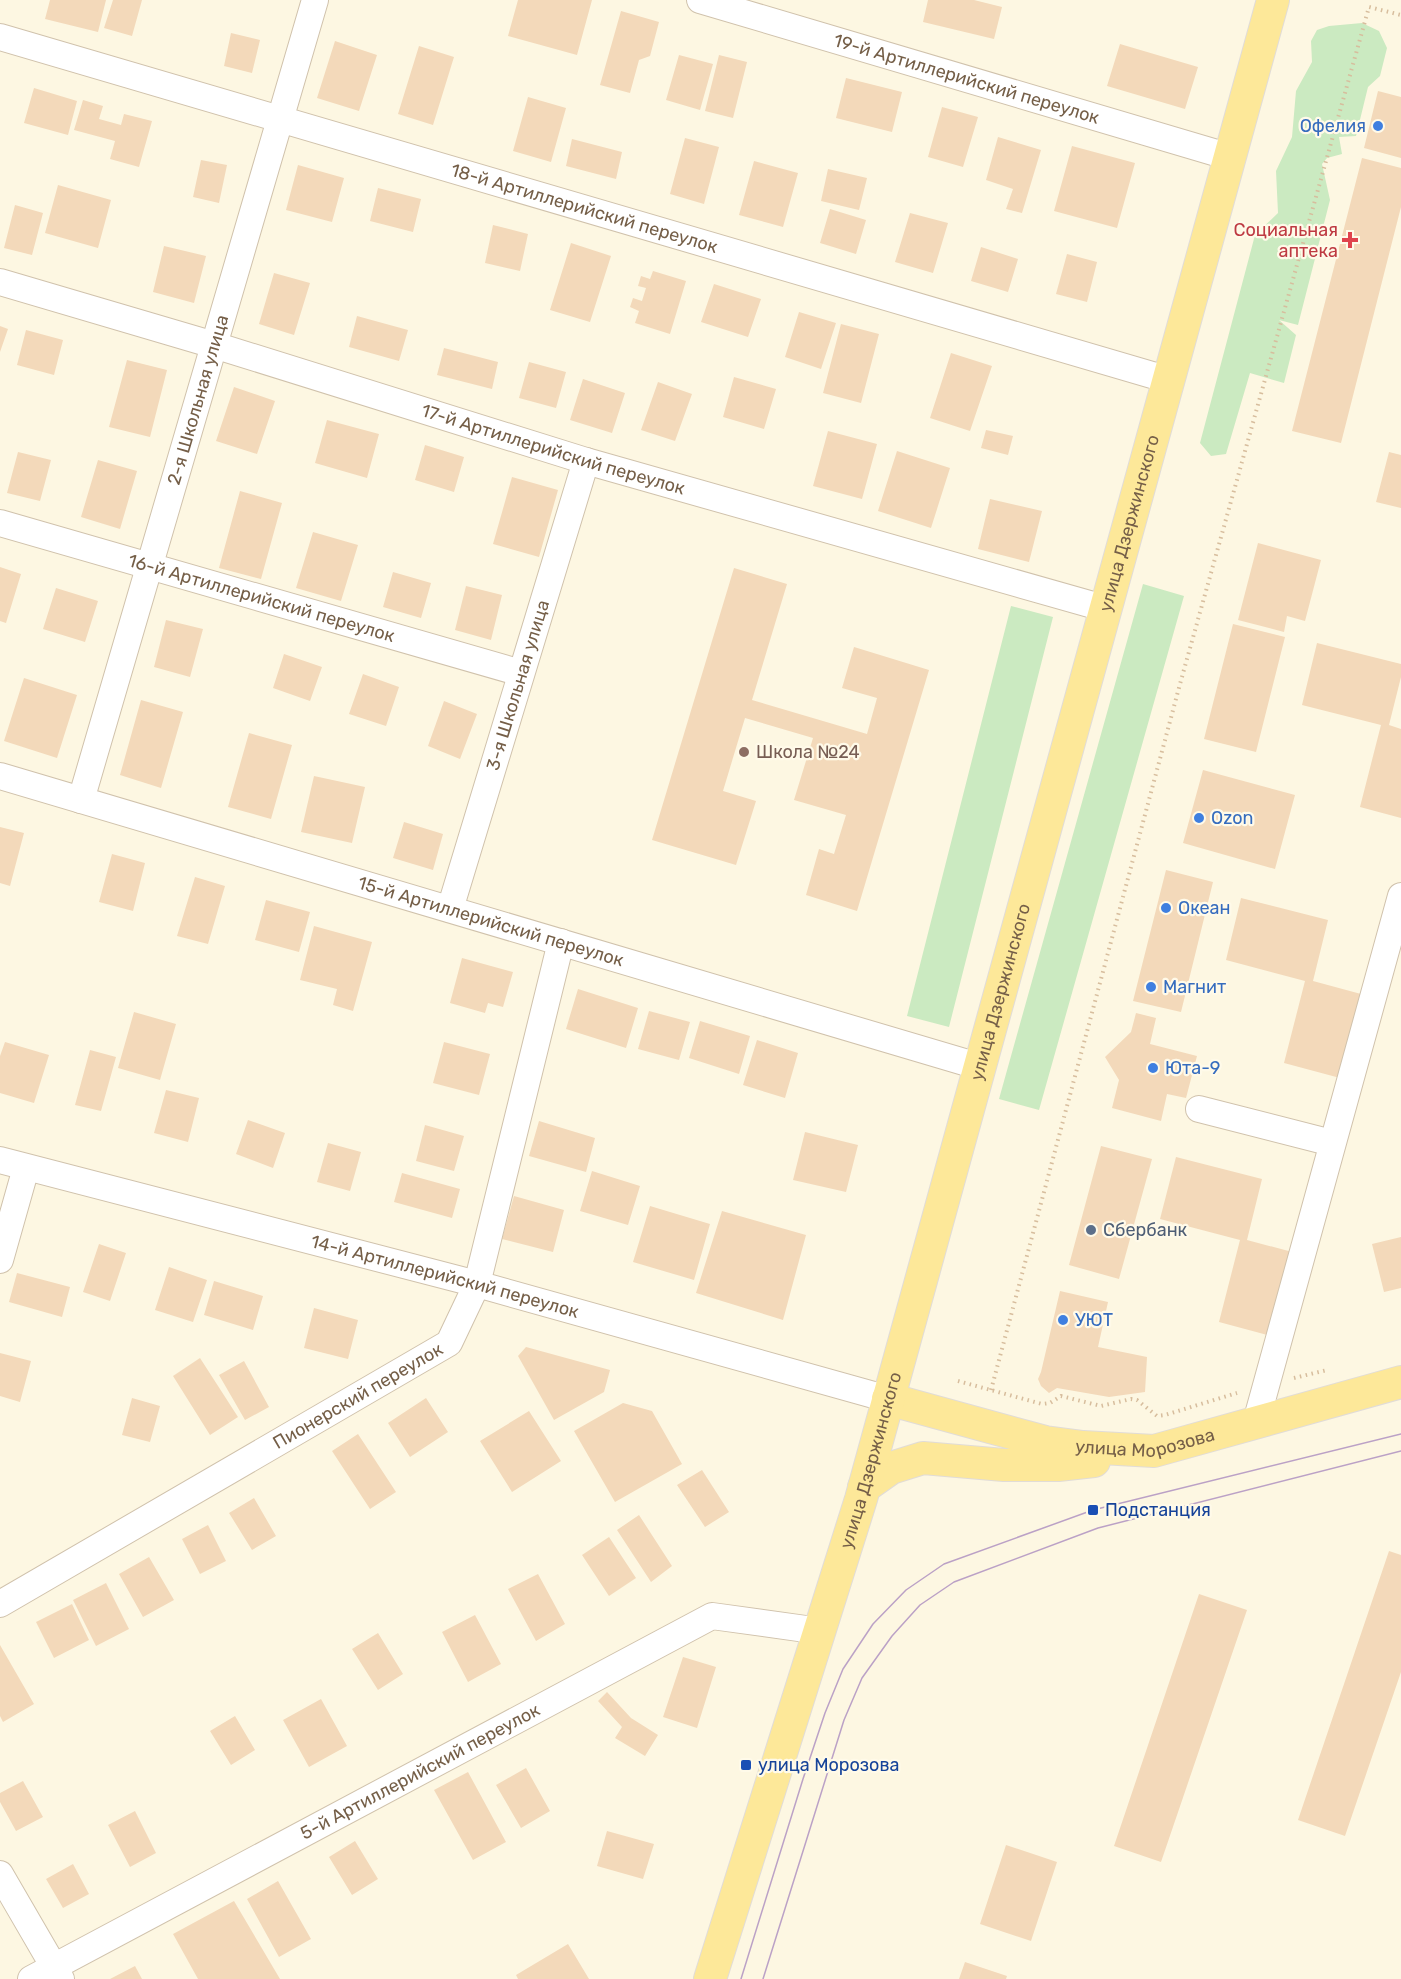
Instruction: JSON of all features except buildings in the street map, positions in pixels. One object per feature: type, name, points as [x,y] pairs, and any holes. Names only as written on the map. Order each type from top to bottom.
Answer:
[{"type":"main road","name":"улица Дзержинского","points":[[710,1979],[864,1487],[1273,0]]},
{"type":"main road","name":"улица Морозова","points":[[888,1400],[1045,1442],[1083,1447],[1154,1451],[1401,1382]]},
{"type":"main road","points":[[864,1487],[891,1468],[923,1458],[1004,1465],[1058,1465],[1100,1461],[1154,1451]]},
{"type":"street","name":"2-я Школьная улица","points":[[81,800],[315,0]]},
{"type":"street","name":"19-й Артиллерийский переулок","points":[[700,0],[1230,157]]},
{"type":"street","name":"18-й Артиллерийский переулок","points":[[0,37],[1169,380]]},
{"type":"street","name":"17-й Артиллерийский переулок","points":[[0,282],[214,345],[586,461],[1107,609]]},
{"type":"street","name":"3-я Школьная улица","points":[[450,909],[586,461]]},
{"type":"street","name":"16-й Артиллерийский переулок","points":[[0,523],[521,673]]},
{"type":"street","name":"15-й Артиллерийский переулок","points":[[0,776],[981,1067]]},
{"type":"street","points":[[1256,1422],[1401,896]]},
{"type":"street","name":"Пионерский переулок","points":[[0,1604],[449,1343],[477,1284],[561,942]]},
{"type":"street","points":[[1198,1109],[1332,1143]]},
{"type":"street","name":"14-й Артиллерийский переулок","points":[[0,1160],[477,1284],[888,1400]]},
{"type":"street","points":[[0,1260],[26,1168]]},
{"type":"street","name":"5-й Артиллерийский переулок","points":[[48,1975],[712,1616],[820,1631]]},
{"type":"street","points":[[0,1874],[48,1975]]},
{"type":"path","points":[[991,1390],[1183,673],[1369,7],[1401,15]]},
{"type":"path","points":[[958,1381],[1042,1404],[1050,1403],[1061,1396],[1101,1406],[1131,1399],[1137,1400],[1157,1416],[1334,1368]]},
{"type":"green space","points":[[1362,23],[1379,31],[1387,48],[1380,76],[1368,87],[1356,136],[1339,137],[1342,154],[1327,158],[1322,164],[1330,200],[1298,325],[1279,320],[1296,335],[1284,383],[1250,373],[1226,454],[1211,456],[1200,443],[1255,235],[1278,213],[1276,171],[1292,137],[1296,91],[1312,62],[1311,41],[1317,30],[1329,26]]},
{"type":"green space","points":[[1143,584],[1184,596],[1039,1110],[999,1099]]},
{"type":"green space","points":[[1011,606],[1053,617],[949,1027],[907,1016]]},
{"type":"tram line","points":[[741,1979],[803,1779],[825,1713],[843,1669],[873,1624],[906,1590],[944,1564],[1093,1510],[1401,1434]]},
{"type":"tram line","points":[[763,1979],[844,1720],[862,1678],[892,1636],[920,1605],[954,1582],[1098,1528],[1401,1451]]},
{"type":"place","name":"Офелия","points":[[1378,126]]},
{"type":"place","name":"Социальная аптека","points":[[1350,240]]},
{"type":"place","name":"Школа №24","points":[[744,752]]},
{"type":"place","name":"Ozon","points":[[1199,818]]},
{"type":"place","name":"Океан","points":[[1166,908]]},
{"type":"place","name":"Магнит","points":[[1151,987]]},
{"type":"place","name":"Юта-9","points":[[1153,1068]]},
{"type":"place","name":"Сбербанк","points":[[1091,1230]]},
{"type":"place","name":"УЮТ","points":[[1063,1320]]},
{"type":"place","name":"Подстанция","points":[[1093,1510]]},
{"type":"place","name":"улица Морозова","points":[[746,1765]]}]
